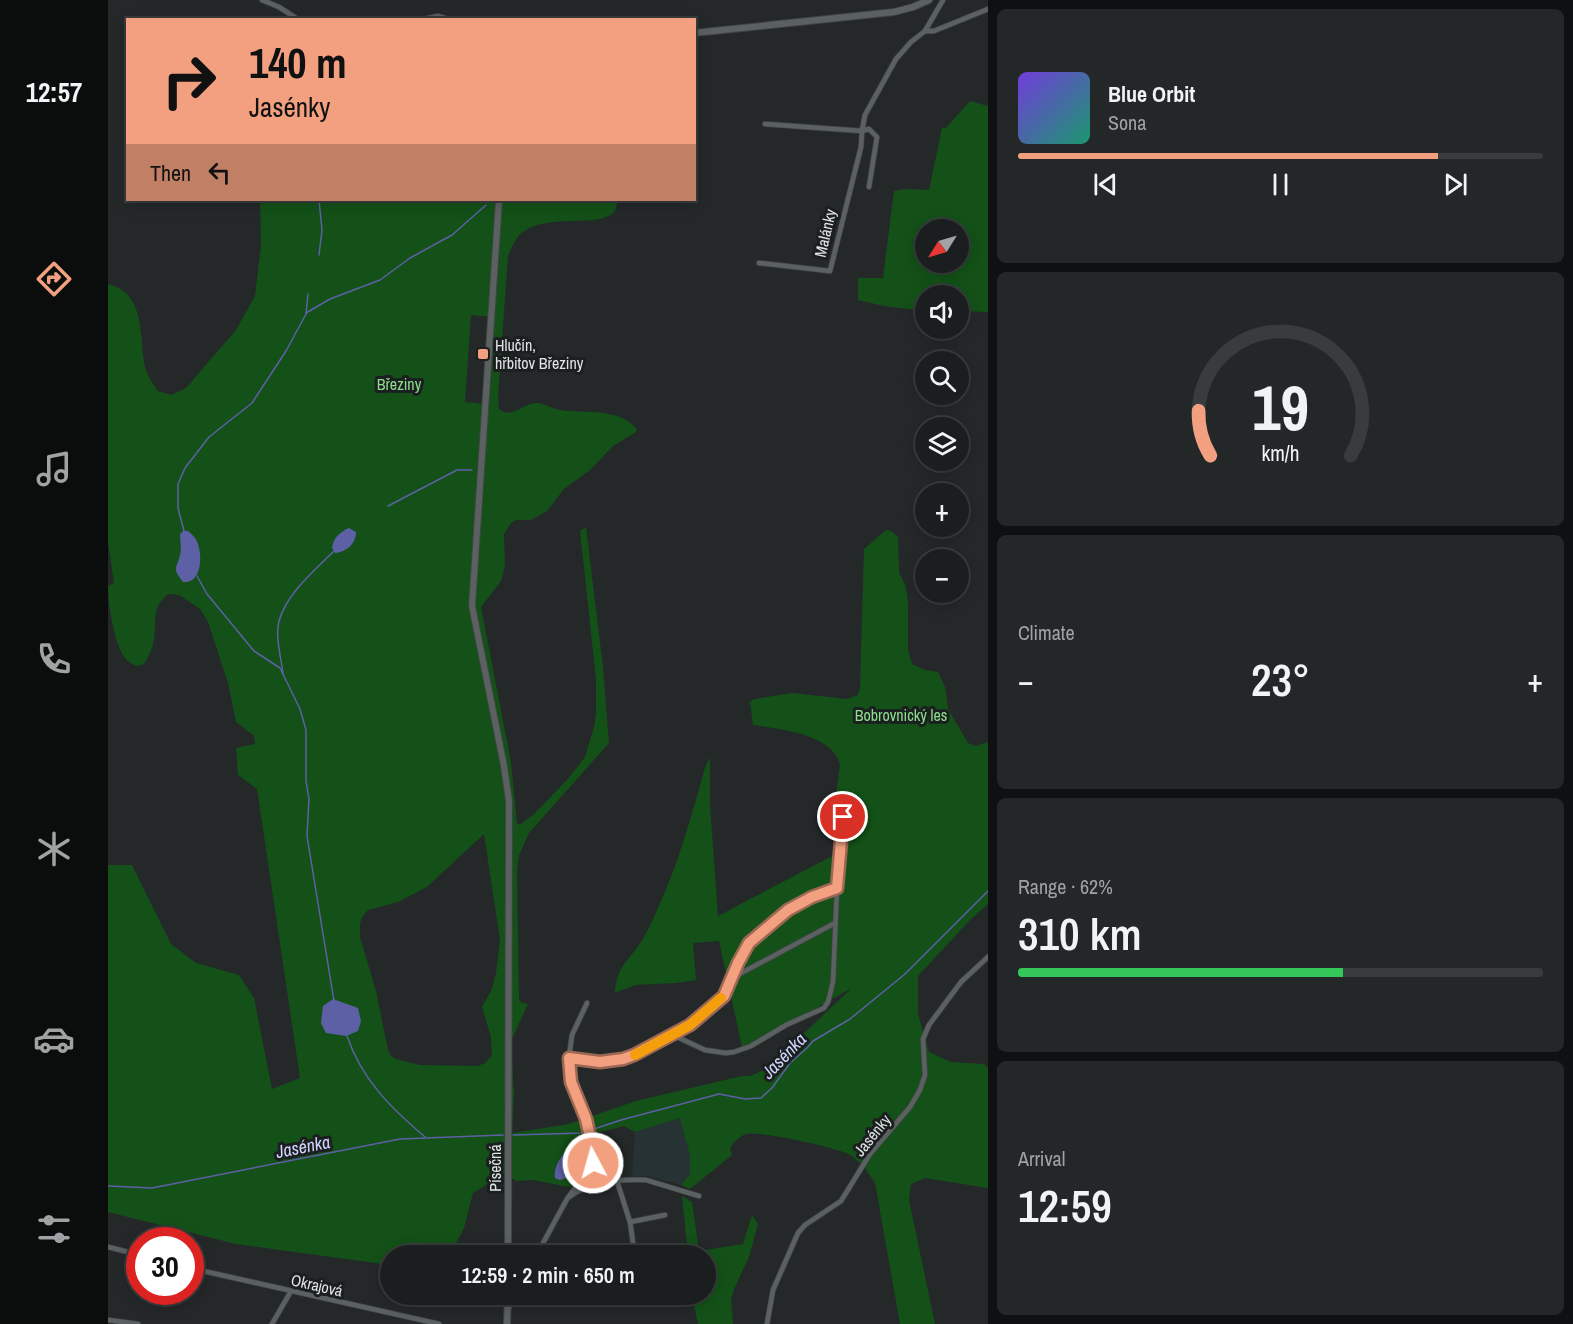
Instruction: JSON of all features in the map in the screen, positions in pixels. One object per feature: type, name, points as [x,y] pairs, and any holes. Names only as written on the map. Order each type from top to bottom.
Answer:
[{"type":"street","points":[[262,0],[296,18]]},
{"type":"street","points":[[696,33],[894,12],[929,0]]},
{"type":"street","name":"Malánky","points":[[759,263],[831,271],[861,147],[865,115],[897,59],[911,42],[925,31],[943,0]]},
{"type":"street","points":[[925,31],[934,31],[988,9]]},
{"type":"street","points":[[429,18],[438,16],[445,18]]},
{"type":"street","points":[[765,124],[862,131],[869,129],[877,137],[869,187]]},
{"type":"street","name":"Písečná","points":[[499,201],[472,606],[508,794],[508,1245]]},
{"type":"street","points":[[674,1035],[705,1050],[734,1052],[751,1046],[786,1025],[824,1008],[828,1002],[833,982],[843,817]]},
{"type":"street","points":[[569,1058],[600,1062],[623,1059],[690,1025],[724,996],[749,943],[788,910],[812,897],[837,888]]},
{"type":"street","points":[[732,978],[835,923]]},
{"type":"street","name":"Jasénky","points":[[767,1324],[773,1290],[798,1233],[805,1225],[841,1201],[870,1154],[910,1107],[920,1090],[925,1075],[923,1039],[929,1025],[961,982],[988,957]]},
{"type":"street","points":[[543,1245],[574,1186],[590,1168],[594,1155],[586,1119],[571,1082],[569,1058],[572,1035],[587,1003]]},
{"type":"street","points":[[567,1199],[582,1188],[617,1181],[646,1180],[699,1196]]},
{"type":"street","points":[[617,1181],[630,1222],[633,1245]]},
{"type":"street","points":[[630,1222],[665,1215]]},
{"type":"street","points":[[108,1247],[126,1252]]},
{"type":"street","name":"Okrajová","points":[[204,1271],[439,1324]]},
{"type":"street","points":[[272,1324],[291,1291]]},
{"type":"street","points":[[507,1324],[508,1305]]},
{"type":"street","points":[[508,1309],[510,1305]]},
{"type":"street","points":[[108,1320],[138,1324]]},
{"type":"shaded area","points":[[349,528],[356,532],[352,544],[343,551],[335,553],[332,548],[335,538]]},
{"type":"shaded area","points":[[188,531],[198,543],[200,565],[195,578],[183,582],[176,568],[181,553],[180,534]]},
{"type":"shaded area","points":[[333,999],[358,1008],[361,1021],[358,1031],[346,1036],[326,1033],[321,1023],[323,1006]]},
{"type":"shaded area","points":[[681,1118],[690,1156],[690,1174],[681,1185],[648,1176],[632,1176],[635,1132]]},
{"type":"shaded area","points":[[582,1139],[588,1144],[580,1167],[566,1178],[560,1180],[555,1178],[556,1166],[562,1155]]},
{"type":"green space","points":[[970,101],[988,106],[988,312],[969,311],[969,285],[915,285],[915,310],[858,300],[858,278],[883,278],[894,191],[929,190],[942,128],[946,128]]},
{"type":"green space","points":[[260,201],[617,201],[613,213],[596,220],[545,223],[533,226],[518,237],[508,256],[499,409],[509,413],[538,403],[561,410],[611,414],[621,417],[637,429],[636,432],[613,446],[590,470],[564,489],[547,511],[531,520],[516,520],[511,523],[504,534],[505,565],[501,581],[481,607],[511,762],[517,823],[520,825],[567,780],[585,757],[594,727],[596,679],[580,531],[586,527],[603,667],[609,743],[529,833],[519,855],[517,870],[519,1000],[528,1004],[511,1041],[514,1094],[512,1133],[569,1124],[636,1101],[750,1076],[766,1069],[852,988],[750,1045],[742,1047],[719,941],[693,943],[696,980],[635,985],[615,993],[619,974],[624,964],[639,945],[664,895],[684,841],[710,757],[710,805],[718,916],[834,855],[837,842],[834,811],[840,765],[835,755],[827,746],[804,735],[753,725],[750,702],[755,699],[792,693],[847,699],[858,695],[864,549],[886,530],[898,537],[899,572],[906,587],[908,650],[912,664],[925,670],[938,672],[945,687],[948,709],[968,743],[976,746],[988,742],[988,904],[918,976],[918,1014],[929,1052],[951,1062],[984,1064],[988,1068],[988,1188],[925,1178],[911,1184],[909,1200],[935,1324],[900,1324],[875,1183],[855,1158],[839,1150],[812,1143],[765,1134],[746,1134],[732,1144],[730,1149],[732,1155],[690,1189],[681,1185],[690,1174],[690,1156],[680,1118],[635,1132],[624,1126],[593,1134],[590,1165],[570,1187],[532,1180],[516,1181],[512,1178],[494,1180],[473,1193],[464,1228],[455,1245],[380,1245],[380,1264],[236,1244],[204,1236],[204,1227],[168,1227],[108,1212],[108,865],[132,865],[171,944],[196,963],[239,975],[254,998],[272,1089],[300,1078],[257,789],[238,775],[236,748],[255,744],[254,736],[236,722],[228,683],[208,622],[200,609],[179,595],[168,594],[157,609],[150,652],[144,664],[137,666],[130,663],[121,652],[112,623],[108,593],[108,586],[114,583],[108,542],[108,284],[121,289],[130,297],[135,307],[139,319],[146,370],[158,391],[172,395],[186,388],[236,330],[255,296],[261,245]],"holes":[[[471,315],[491,317],[484,404],[465,402]],[[484,834],[500,940],[492,989],[482,1007],[491,1037],[492,1055],[485,1063],[478,1066],[420,1065],[396,1059],[388,1050],[376,991],[360,937],[360,923],[368,910],[398,902],[427,887]]]},
{"type":"green space","points":[[682,1196],[692,1202],[698,1245],[687,1245]]},
{"type":"green space","points":[[752,1215],[758,1224],[749,1257],[731,1300],[733,1324],[698,1324],[694,1305],[716,1305],[716,1248],[743,1244]]},
{"type":"waterway","points":[[319,201],[322,230],[319,255]]},
{"type":"waterway","points":[[306,313],[330,299],[380,280],[410,258],[452,235],[486,205]]},
{"type":"waterway","points":[[184,531],[178,508],[178,484],[185,468],[209,437],[252,403],[286,351],[306,314],[308,294]]},
{"type":"waterway","points":[[388,506],[457,470],[472,470]]},
{"type":"waterway","points":[[283,673],[278,634],[283,611],[302,583],[334,551]]},
{"type":"waterway","points":[[197,576],[207,594],[254,651],[280,668],[300,709],[306,730],[306,781],[309,799],[307,836],[334,1001]]},
{"type":"waterway","name":"Jasénka","points":[[513,1135],[582,1133],[621,1120],[719,1094],[745,1099],[761,1098],[772,1088],[790,1063],[813,1041],[850,1019],[905,974],[988,891]]},
{"type":"waterway","points":[[347,1036],[369,1080],[389,1104],[425,1137]]},
{"type":"waterway","name":"Jasénka","points":[[108,1186],[152,1188],[400,1139],[503,1135]]},
{"type":"slow traffic","points":[[635,1055],[690,1025],[721,998]]},
{"type":"place","name":"Hlučín, hřbitov Březiny","points":[[483,354]]},
{"type":"route","points":[[593,1163],[594,1155],[589,1130],[571,1082],[569,1058],[600,1062],[628,1058],[690,1025],[724,996],[749,943],[788,910],[812,897],[837,888],[843,817]]},
{"type":"park label","name":"Březiny","points":[[399,384]]},
{"type":"park label","name":"Bobrovnický les","points":[[901,715]]}]
